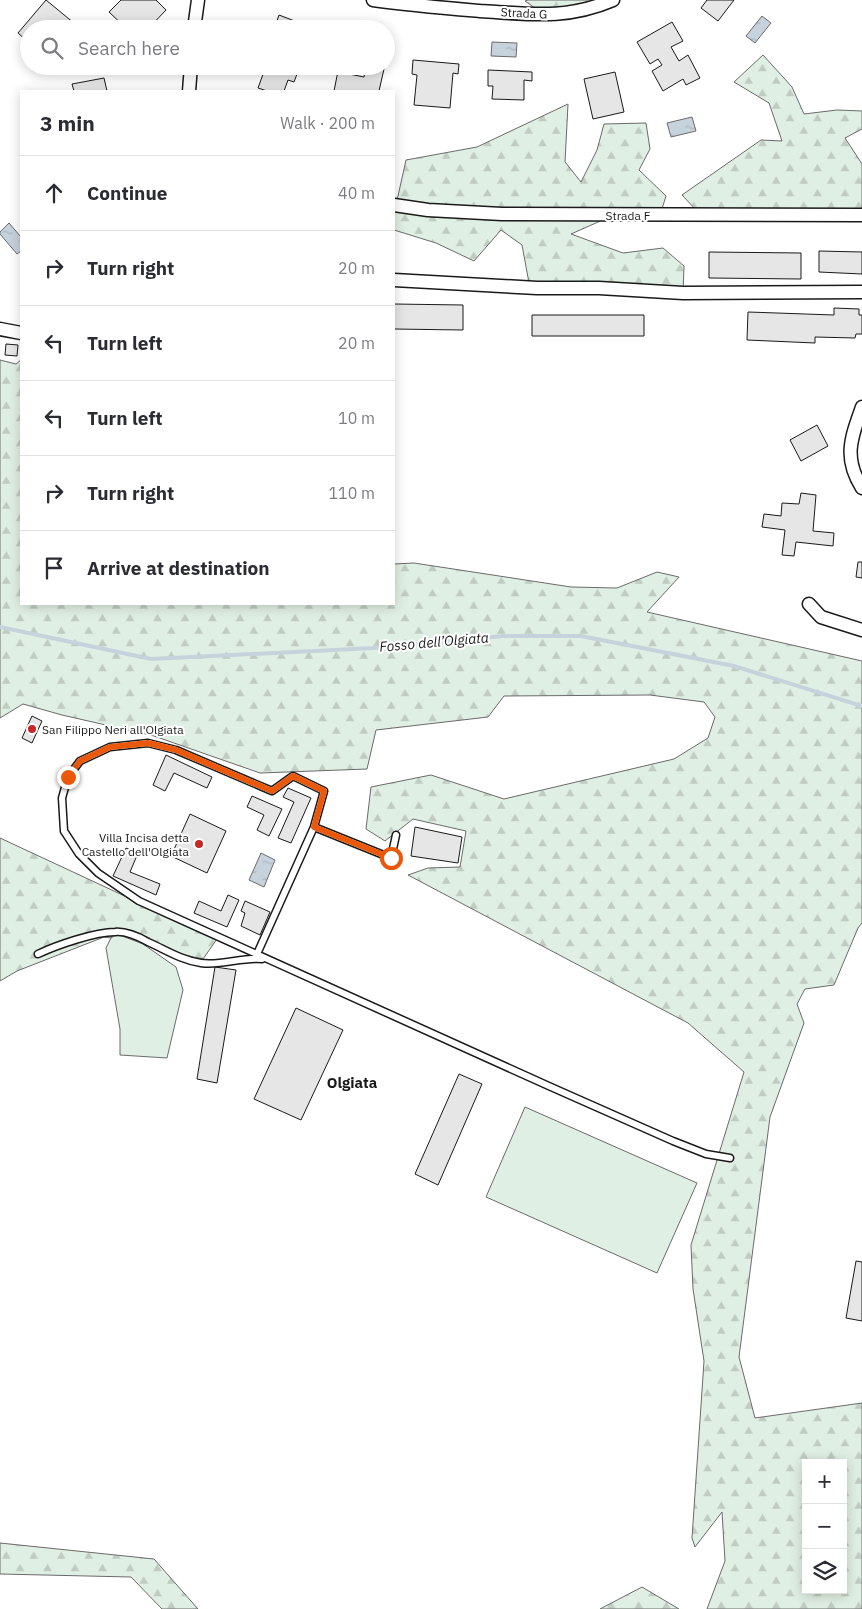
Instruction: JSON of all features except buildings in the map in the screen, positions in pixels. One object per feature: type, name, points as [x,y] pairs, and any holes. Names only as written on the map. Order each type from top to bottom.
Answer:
[{"type":"street","points":[[195,20],[198,0]]},
{"type":"street","name":"Strada G","points":[[373,0],[539,15],[574,13],[613,0]]},
{"type":"street","points":[[189,90],[190,75]]},
{"type":"street","name":"Strada F","points":[[395,205],[428,210],[502,214],[862,215]]},
{"type":"street","points":[[395,280],[537,288],[599,288],[683,294],[862,292]]},
{"type":"street","points":[[0,329],[20,333]]},
{"type":"street","points":[[862,408],[852,436],[850,457],[854,472],[862,488]]},
{"type":"street","points":[[809,604],[821,617],[862,630]]},
{"type":"lane","points":[[257,954],[314,827],[324,791],[293,776],[272,791],[176,750],[148,743],[110,747],[80,761],[68,777],[62,798],[64,830],[78,854],[98,873],[139,901],[664,1137],[706,1154],[730,1158]]},
{"type":"lane","points":[[314,827],[391,858],[396,835]]},
{"type":"lane","points":[[38,954],[100,934],[117,931],[148,942],[186,960],[204,964],[226,963],[253,958],[268,959]]},
{"type":"green space","points":[[602,0],[596,3],[539,11],[525,1]]},
{"type":"green space","points":[[763,55],[792,87],[804,114],[837,110],[862,111],[862,129],[845,138],[862,164],[862,215],[697,211],[682,195],[761,140],[782,141],[769,103],[734,82]]},
{"type":"green space","points":[[568,104],[565,162],[581,182],[597,150],[604,124],[646,123],[650,149],[639,170],[666,196],[661,212],[614,215],[571,234],[623,253],[663,248],[684,266],[683,293],[529,283],[522,245],[501,230],[474,261],[436,243],[395,230],[395,204],[406,160],[477,147]]},
{"type":"green space","points":[[0,360],[16,364],[20,361],[20,605],[395,605],[395,564],[414,563],[571,587],[617,588],[657,572],[679,577],[647,612],[862,661],[862,923],[858,928],[834,985],[805,989],[797,1004],[804,1023],[770,1117],[739,1357],[755,1418],[862,1403],[862,1609],[707,1609],[725,1561],[722,1512],[695,1547],[692,1538],[704,1361],[693,1289],[691,1245],[744,1072],[688,1023],[408,875],[428,868],[460,867],[466,831],[413,819],[385,841],[366,829],[371,787],[431,775],[504,799],[674,759],[708,738],[715,717],[704,702],[650,695],[504,696],[488,717],[376,730],[367,769],[260,773],[154,736],[23,704],[0,718]]},
{"type":"green space","points":[[0,838],[217,939],[203,959],[171,952],[141,934],[113,932],[111,938],[104,937],[17,971],[0,981]]},
{"type":"green space","points":[[117,934],[143,944],[176,967],[183,990],[167,1058],[120,1055],[120,1029],[106,948],[111,938]]},
{"type":"green space","points":[[525,1107],[697,1183],[657,1273],[486,1197]]},
{"type":"green space","points":[[0,1543],[154,1559],[198,1609],[162,1609],[131,1577],[0,1574]]},
{"type":"green space","points":[[642,1587],[679,1609],[600,1609]]},
{"type":"water","points":[[762,16],[771,23],[755,43],[746,36]]},
{"type":"water","points":[[492,42],[517,43],[516,57],[491,56]]},
{"type":"water","points":[[692,117],[696,131],[671,137],[667,123]]},
{"type":"water","points":[[9,223],[20,236],[20,252],[17,254],[0,232]]},
{"type":"water","points":[[261,853],[275,860],[264,887],[249,880]]},
{"type":"waterway","name":"Fosso dell’Olgiata","points":[[0,627],[151,659],[374,648],[503,636],[581,636],[734,666],[862,706]]},
{"type":"place","name":"San Filippo Neri all'Olgiata","points":[[32,729]]},
{"type":"place","name":"Villa Incisa detta Castello dell'Olgiata","points":[[199,844]]},
{"type":"district","name":"Olgiata","points":[[352,1082]]},
{"type":"route","points":[[68,777],[80,761],[110,747],[148,743],[176,750],[272,791],[293,776],[324,791],[314,827],[391,858]]}]
